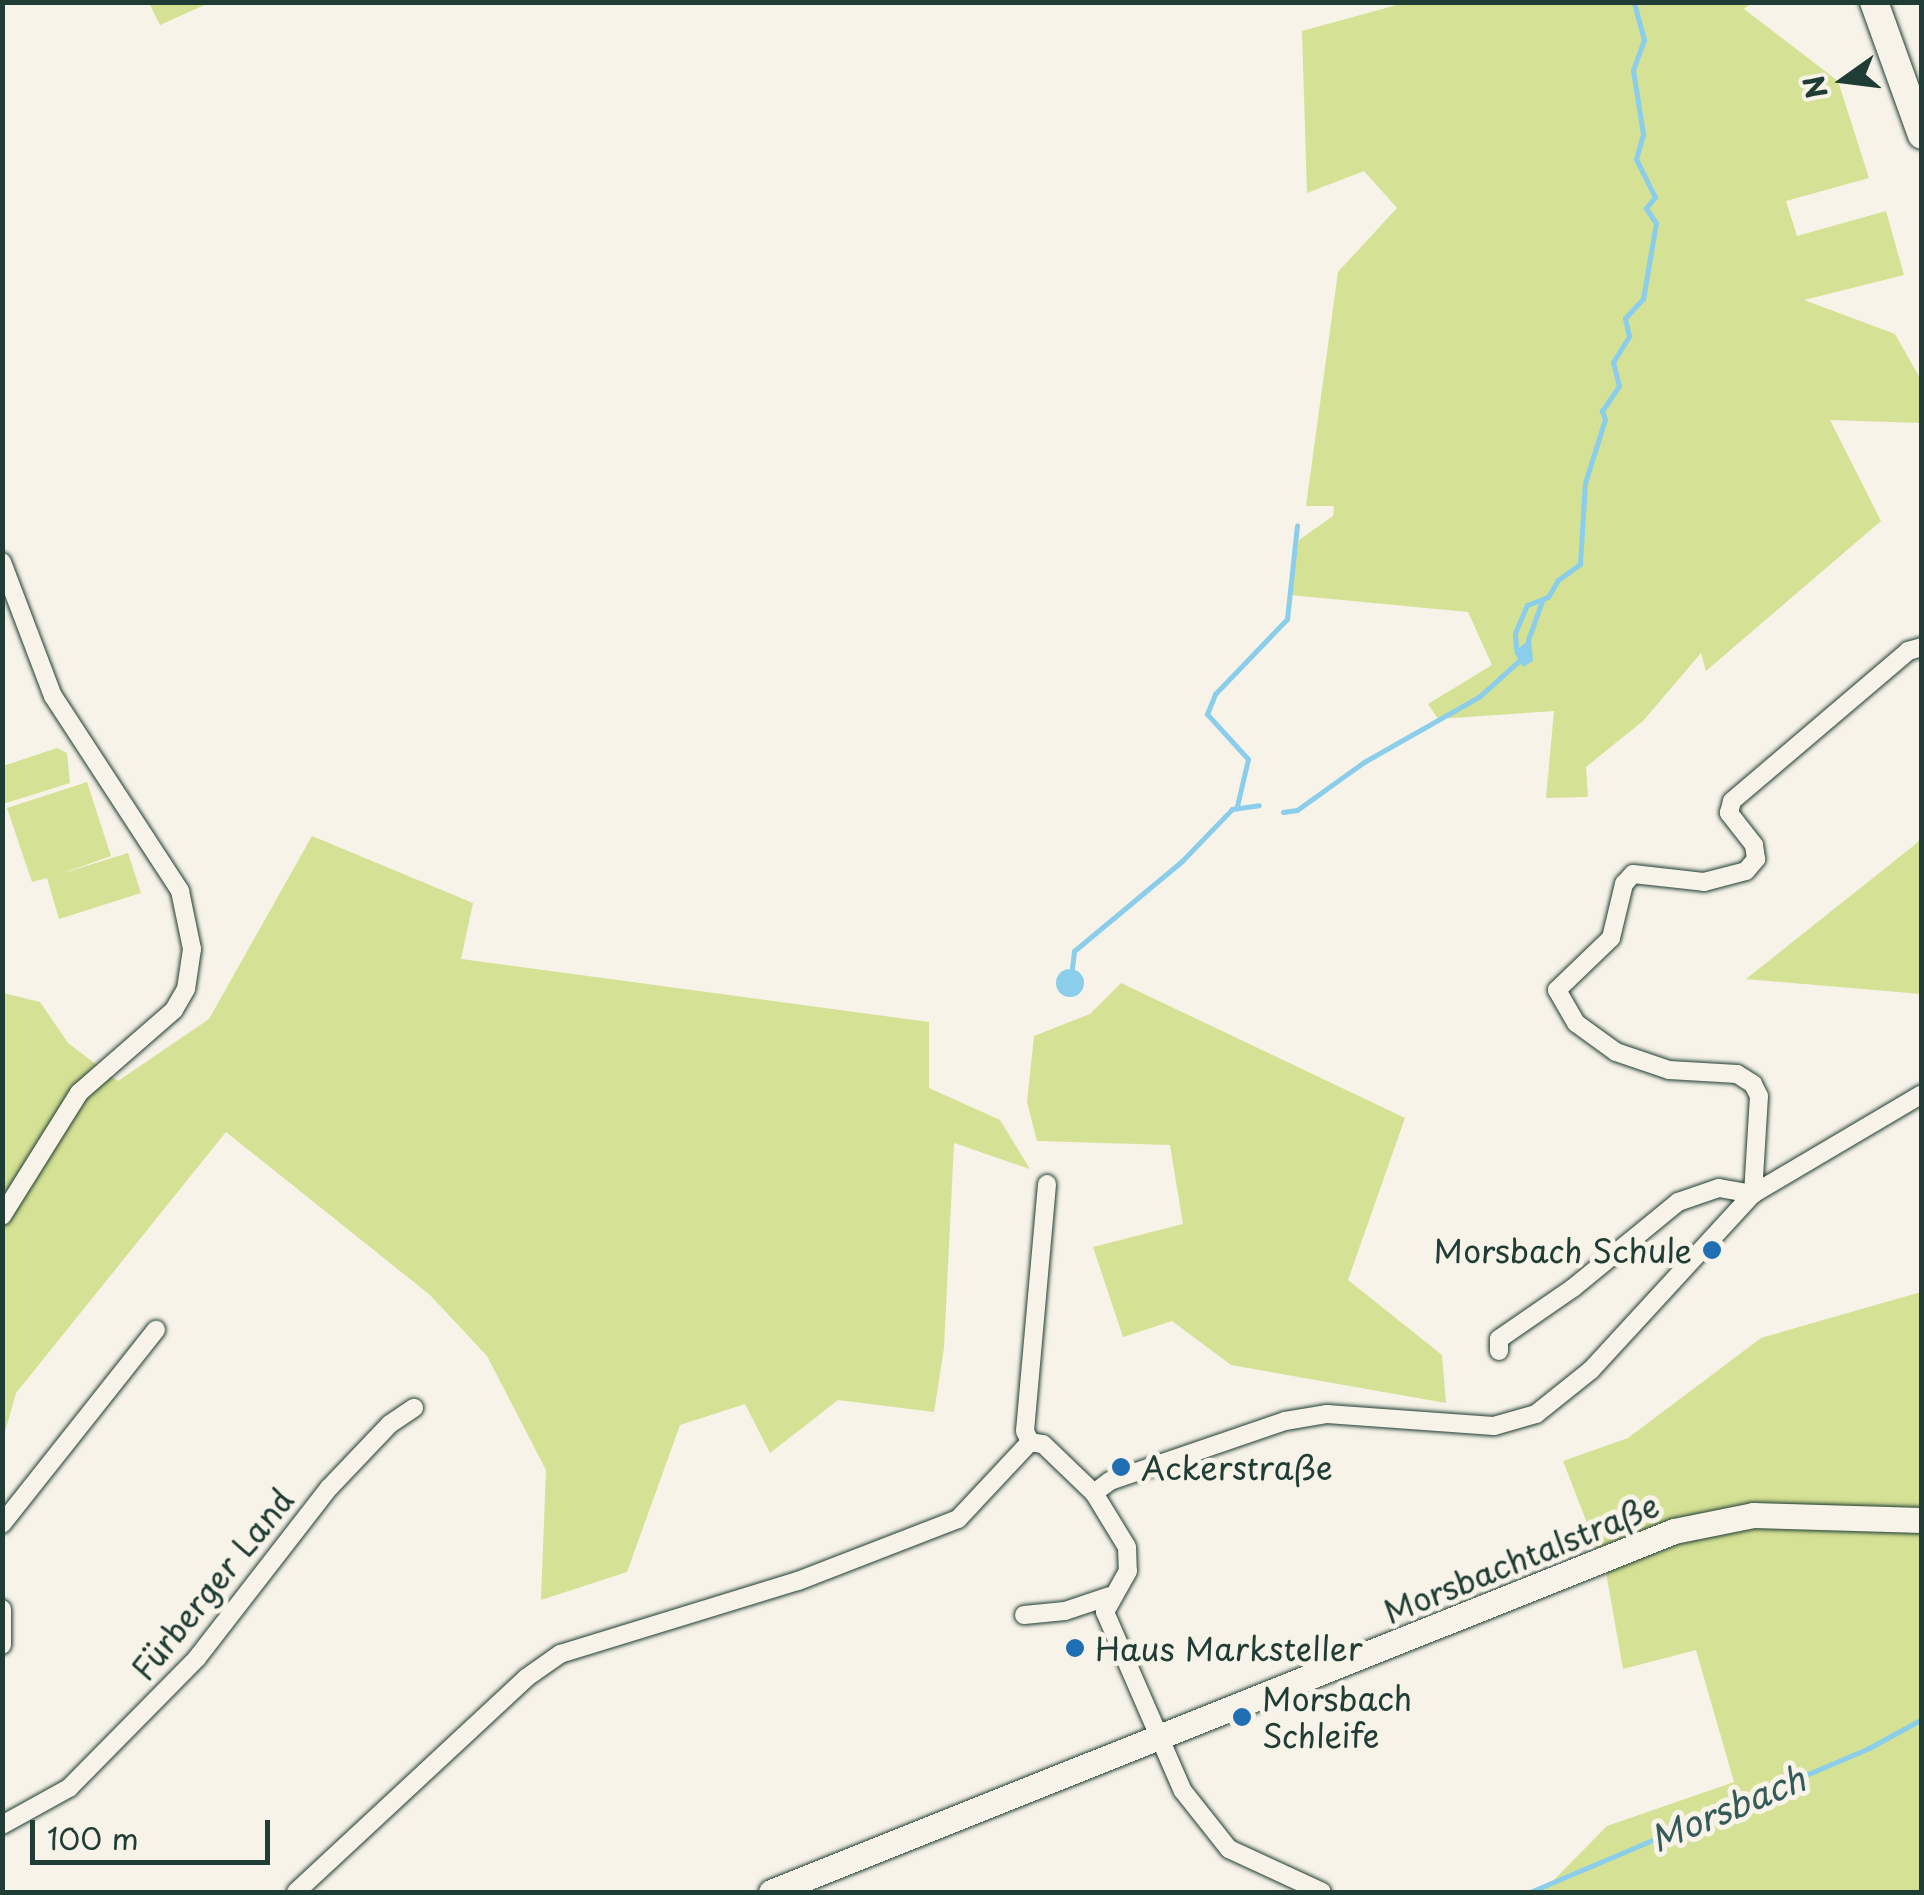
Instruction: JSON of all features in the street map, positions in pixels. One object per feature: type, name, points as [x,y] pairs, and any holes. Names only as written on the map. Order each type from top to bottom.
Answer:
[{"type":"main road","points":[[1874,2],[1922,135]]},
{"type":"main road","name":"Morsbachtalstraße","points":[[771,1892],[1698,1523],[1793,1514],[1922,1520]]},
{"type":"street","points":[[2,562],[54,696],[175,880],[192,949],[174,1010],[78,1093],[2,1216]]},
{"type":"street","points":[[1753,1194],[1760,1096],[1753,1084],[1736,1074],[1669,1070],[1616,1052],[1576,1023],[1556,990],[1611,938],[1624,884],[1632,874],[1704,882],[1746,871],[1756,859],[1754,845],[1729,812],[1732,801],[1908,651],[1922,648]]},
{"type":"street","points":[[1094,1493],[1110,1481],[1267,1427],[1327,1414],[1453,1427],[1524,1420],[1558,1402],[1591,1370],[1753,1194],[1922,1094]]},
{"type":"street","points":[[1030,1442],[1025,1430],[1048,1184]]},
{"type":"street","points":[[1499,1352],[1499,1339],[1678,1202],[1719,1188],[1753,1194]]},
{"type":"street","points":[[2,1524],[156,1330]]},
{"type":"street","name":"Fürberger Land","points":[[2,1826],[69,1788],[197,1658],[330,1488],[390,1424],[414,1408]]},
{"type":"street","points":[[1024,1615],[1065,1611],[1110,1596],[1125,1579],[1130,1559],[1094,1493],[1043,1444],[1030,1442]]},
{"type":"street","points":[[296,1892],[526,1678],[560,1654],[798,1581],[958,1520],[1030,1442]]},
{"type":"street","points":[[1110,1596],[1106,1618],[1184,1791],[1229,1849],[1322,1892]]},
{"type":"street","points":[[2,1609],[2,1645]]},
{"type":"green space","points":[[149,3],[209,3],[160,25]]},
{"type":"green space","points":[[1404,3],[1752,3],[1744,9],[1838,81],[1869,178],[1786,201],[1797,236],[1886,211],[1904,275],[1804,300],[1895,334],[1921,380],[1921,423],[1830,420],[1881,521],[1706,671],[1701,653],[1643,721],[1586,767],[1588,797],[1546,798],[1554,711],[1438,719],[1428,704],[1492,665],[1468,612],[1290,595],[1299,540],[1333,516],[1334,506],[1306,506],[1338,272],[1397,208],[1364,171],[1307,193],[1302,31]]},
{"type":"green space","points":[[57,748],[67,753],[70,783],[3,804],[3,766]]},
{"type":"green space","points":[[87,782],[111,856],[57,875],[128,853],[141,893],[59,919],[47,878],[32,882],[7,808]]},
{"type":"green space","points":[[312,836],[473,903],[461,959],[929,1022],[929,1088],[1000,1120],[1030,1169],[954,1143],[944,1348],[934,1412],[838,1400],[770,1453],[745,1404],[680,1425],[627,1572],[541,1600],[546,1470],[487,1356],[430,1295],[226,1132],[16,1393],[3,1439],[3,993],[40,1002],[68,1043],[118,1081],[209,1019]]},
{"type":"green space","points":[[1921,839],[1921,994],[1746,979],[1912,847]]},
{"type":"green space","points":[[1121,983],[1405,1118],[1348,1280],[1442,1355],[1446,1403],[1231,1365],[1172,1321],[1123,1337],[1093,1247],[1183,1224],[1170,1145],[1037,1141],[1027,1102],[1034,1036],[1090,1014]]},
{"type":"green space","points":[[1921,1292],[1921,1892],[1542,1892],[1607,1826],[1734,1782],[1696,1650],[1623,1669],[1606,1572],[1563,1461],[1628,1438],[1761,1338]]},
{"type":"water","points":[[1531,638],[1533,661],[1523,667],[1514,652]]},
{"type":"water","points":[[1070,969],[1080,973],[1084,983],[1080,993],[1070,997],[1060,993],[1056,983],[1060,973]]},
{"type":"waterway","points":[[1516,648],[1515,633],[1527,605],[1548,597],[1558,580],[1580,564],[1585,483],[1605,419],[1602,411],[1619,386],[1613,362],[1629,336],[1625,318],[1643,299],[1656,223],[1646,208],[1655,197],[1636,159],[1643,134],[1633,70],[1644,40],[1634,2]]},
{"type":"waterway","points":[[1237,806],[1248,759],[1207,714],[1215,694],[1287,619],[1297,526]]},
{"type":"waterway","points":[[1528,640],[1542,601]]},
{"type":"waterway","points":[[1283,812],[1297,810],[1364,762],[1480,696],[1521,659]]},
{"type":"waterway","points":[[1072,968],[1074,951],[1182,861],[1232,809],[1259,805]]},
{"type":"waterway","name":"Morsbach","points":[[1530,1892],[1869,1748],[1922,1719]]},
{"type":"place","name":"Morsbach Schule","points":[[1712,1250]]},
{"type":"place","name":"Ackerstraße","points":[[1121,1467]]},
{"type":"place","name":"Haus Marksteller","points":[[1075,1648]]},
{"type":"place","name":"Morsbach Schleife","points":[[1242,1717]]}]
